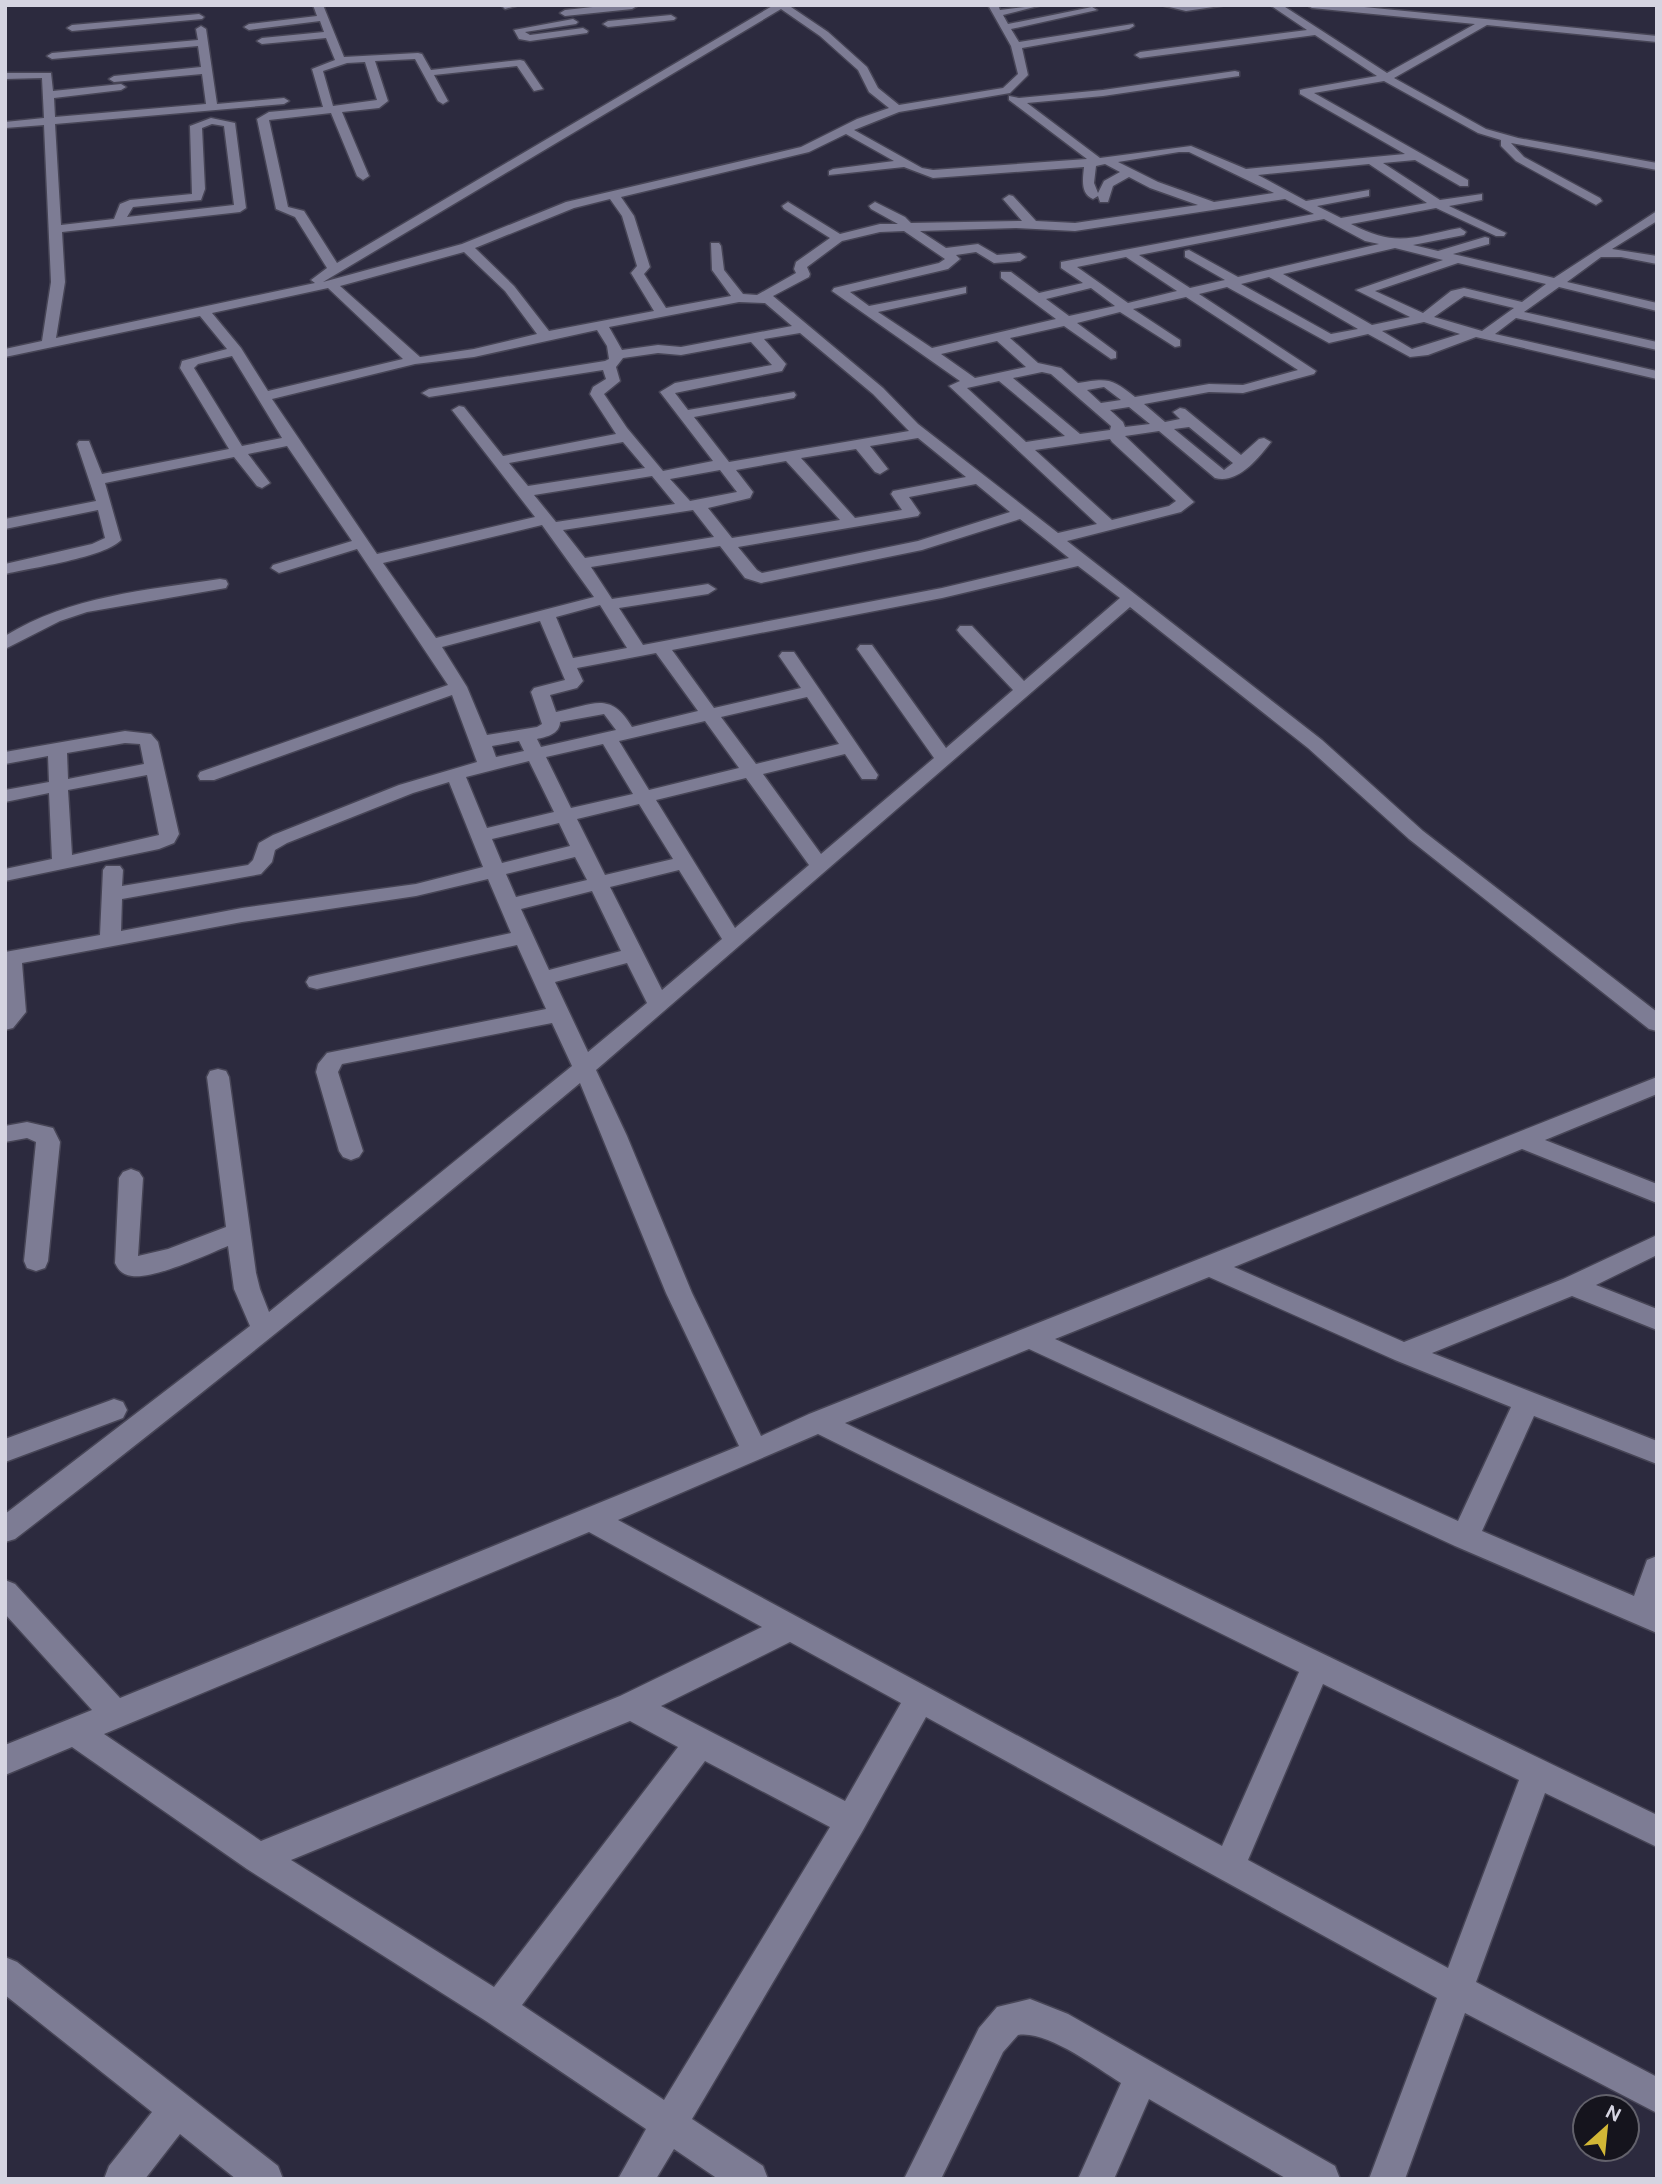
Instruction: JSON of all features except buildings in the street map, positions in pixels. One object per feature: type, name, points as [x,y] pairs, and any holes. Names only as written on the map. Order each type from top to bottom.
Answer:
[{"type":"street","points":[[197,5],[211,102]]},
{"type":"street","points":[[318,5],[338,58],[343,61]]},
{"type":"street","points":[[5,353],[303,290],[332,276],[780,5],[824,34],[863,69],[873,90],[897,109]]},
{"type":"street","points":[[332,276],[466,247],[555,210],[805,150],[865,119],[897,109],[1006,91],[1023,78],[1016,46],[995,9],[1037,5]]},
{"type":"street","points":[[1166,5],[1186,8],[1222,5]]},
{"type":"street","points":[[1275,5],[1386,78],[1482,131],[1507,139],[1657,167]]},
{"type":"street","points":[[1312,5],[1657,39]]},
{"type":"street","points":[[558,11],[631,6],[660,34]]},
{"type":"street","points":[[1006,27],[1092,10]]},
{"type":"street","points":[[558,11],[573,22],[583,32],[523,37],[519,30],[573,22]]},
{"type":"street","points":[[72,28],[199,18]]},
{"type":"street","points":[[249,27],[324,18]]},
{"type":"street","points":[[606,24],[671,18]]},
{"type":"street","points":[[1464,184],[1420,156],[1304,94],[1307,91],[1386,78],[1485,23]]},
{"type":"street","points":[[110,25],[112,51]]},
{"type":"street","points":[[1016,46],[1129,26]]},
{"type":"street","points":[[188,31],[201,30]]},
{"type":"street","points":[[1140,55],[1318,32]]},
{"type":"street","points":[[262,41],[331,34]]},
{"type":"street","points":[[52,56],[203,43]]},
{"type":"street","points":[[122,62],[124,50]]},
{"type":"street","points":[[1172,50],[1193,64]]},
{"type":"street","points":[[193,58],[205,57]]},
{"type":"street","points":[[363,176],[332,110],[317,69],[343,61],[418,57],[443,101]]},
{"type":"street","points":[[369,59],[382,103],[269,115],[263,118],[282,209],[300,214],[332,276],[416,360]]},
{"type":"street","points":[[428,72],[518,63],[538,89]]},
{"type":"street","points":[[50,104],[118,83],[207,70]]},
{"type":"street","points":[[1203,70],[1214,77]]},
{"type":"street","points":[[1018,102],[1235,74]]},
{"type":"street","points":[[5,76],[46,75],[51,121],[58,282],[49,342]]},
{"type":"street","points":[[516,78],[530,76]]},
{"type":"street","points":[[436,88],[450,86]]},
{"type":"street","points":[[1006,91],[1098,162],[1127,170],[1154,185],[1214,206]]},
{"type":"street","points":[[9,138],[9,125],[288,95]]},
{"type":"street","points":[[177,98],[211,102]]},
{"type":"street","points":[[56,229],[119,222],[240,208],[229,123],[211,121],[196,126],[199,189],[197,197],[130,204],[124,207],[119,222]]},
{"type":"street","points":[[847,130],[905,163],[933,174],[1098,162],[1186,148],[1245,173],[1369,238],[1455,260],[1657,300]]},
{"type":"street","points":[[1507,139],[1505,144],[1520,159],[1596,201]]},
{"type":"street","points":[[1245,173],[1420,156]]},
{"type":"street","points":[[1098,162],[1088,183],[1099,197],[1110,181],[1127,170]]},
{"type":"street","points":[[1373,162],[1438,204],[1500,233]]},
{"type":"street","points":[[833,173],[905,163]]},
{"type":"street","points":[[1302,205],[1365,193]]},
{"type":"street","points":[[762,297],[804,274],[800,269],[802,265],[838,238],[880,228],[1087,225],[1284,195]]},
{"type":"street","points":[[614,196],[634,231],[644,267],[638,273],[639,278],[662,313]]},
{"type":"street","points":[[1336,223],[1478,197]]},
{"type":"street","points":[[1009,199],[1033,225]]},
{"type":"street","points":[[788,206],[838,238]]},
{"type":"street","points":[[875,206],[898,218],[908,228],[954,259],[949,264],[839,291],[970,381]]},
{"type":"street","points":[[1175,343],[1066,265],[1323,216]]},
{"type":"street","points":[[1271,273],[1404,350],[1417,353],[1478,335],[1656,216]]},
{"type":"street","points":[[1428,226],[1445,235]]},
{"type":"street","points":[[929,353],[1392,245],[1460,232]]},
{"type":"street","points":[[1437,255],[1485,242]]},
{"type":"street","points":[[715,246],[719,270],[739,298]]},
{"type":"street","points":[[466,247],[495,271],[526,307],[545,336]]},
{"type":"street","points":[[946,253],[978,248],[994,259],[1020,257]]},
{"type":"street","points":[[1098,408],[1209,388],[1243,389],[1309,371],[1126,252]]},
{"type":"street","points":[[1598,253],[1621,253],[1657,260]]},
{"type":"street","points":[[1189,254],[1324,338],[1424,318],[1464,292],[1519,310],[1657,346]]},
{"type":"street","points":[[1455,260],[1363,290],[1424,318],[1478,335],[1657,376]]},
{"type":"street","points":[[1006,275],[1111,355]]},
{"type":"street","points":[[1558,281],[1657,307]]},
{"type":"street","points":[[1036,298],[1093,284]]},
{"type":"street","points":[[867,310],[961,290]]},
{"type":"street","points":[[266,396],[416,360],[474,353],[545,336],[739,298],[768,299],[886,398],[921,433],[1315,744],[1436,851],[1657,1024]]},
{"type":"street","points":[[203,311],[236,351],[292,441],[458,687],[481,742],[487,765]]},
{"type":"street","points":[[601,325],[613,341],[613,381],[598,390],[597,394],[626,437],[658,474],[726,542],[751,574],[761,578],[873,534],[912,513],[899,494],[978,479]]},
{"type":"street","points":[[429,393],[613,360],[659,349],[681,351],[803,328]]},
{"type":"street","points":[[374,559],[550,523],[692,506],[744,495],[745,492],[668,394],[671,388],[771,371],[779,366],[754,337]]},
{"type":"street","points":[[1000,337],[1034,366],[1056,371],[1118,425],[1120,443],[1186,502],[1175,509],[1054,539]]},
{"type":"street","points":[[236,351],[187,364],[238,452],[262,483]]},
{"type":"street","points":[[1042,368],[970,381],[959,384],[957,389],[1108,525]]},
{"type":"street","points":[[1001,376],[1077,439]]},
{"type":"street","points":[[1075,388],[1110,384],[1215,473],[1229,475],[1264,442]]},
{"type":"street","points":[[684,415],[789,395]]},
{"type":"street","points":[[1161,397],[1241,463]]},
{"type":"street","points":[[459,410],[581,564],[638,651]]},
{"type":"street","points":[[1023,447],[1192,422]]},
{"type":"street","points":[[522,492],[791,457],[921,433]]},
{"type":"street","points":[[498,461],[626,437]]},
{"type":"street","points":[[97,480],[292,441]]},
{"type":"street","points":[[5,569],[111,543],[113,538],[104,504],[84,444]]},
{"type":"street","points":[[860,444],[880,469]]},
{"type":"street","points":[[791,457],[873,534]]},
{"type":"street","points":[[5,524],[104,504]]},
{"type":"street","points":[[581,564],[726,542],[873,534],[945,539],[1022,513]]},
{"type":"street","points":[[279,568],[361,543]]},
{"type":"street","points":[[569,664],[973,587],[1081,560]]},
{"type":"street","points":[[5,644],[31,627],[68,611],[116,600],[220,584]]},
{"type":"street","points":[[430,645],[546,614],[606,602],[708,589]]},
{"type":"street","points":[[5,1530],[148,1424],[585,1068],[1129,598]]},
{"type":"street","points":[[481,742],[550,728],[550,719],[540,692],[571,684],[574,676],[546,614]]},
{"type":"street","points":[[966,631],[1023,690]]},
{"type":"street","points":[[662,647],[819,865]]},
{"type":"street","points":[[866,649],[944,759]]},
{"type":"street","points":[[788,656],[869,775]]},
{"type":"street","points":[[207,776],[458,687]]},
{"type":"street","points":[[112,894],[254,870],[262,862],[266,847],[280,839],[406,789],[455,774],[812,691]]},
{"type":"street","points":[[550,719],[607,708],[615,714],[617,736],[644,798],[732,939]]},
{"type":"street","points":[[525,734],[658,1004]]},
{"type":"street","points":[[5,758],[138,736],[149,743],[169,834],[167,839],[5,875]]},
{"type":"street","points":[[481,836],[850,747]]},
{"type":"street","points":[[57,748],[62,863]]},
{"type":"street","points":[[5,796],[155,768]]},
{"type":"street","points":[[455,774],[509,905],[585,1068],[679,1293],[755,1451]]},
{"type":"street","points":[[5,1023],[15,1012],[8,958],[251,913],[416,890],[582,849]]},
{"type":"street","points":[[509,905],[684,862]]},
{"type":"street","points":[[110,940],[113,870]]},
{"type":"street","points":[[317,982],[524,937]]},
{"type":"street","points":[[542,979],[634,954]]},
{"type":"street","points":[[351,1151],[327,1072],[329,1064],[335,1058],[558,1014]]},
{"type":"street","points":[[218,1077],[237,1232],[247,1289],[264,1329]]},
{"type":"street","points":[[5,1760],[755,1451],[818,1422],[1031,1339],[1657,1085]]},
{"type":"street","points":[[5,1134],[37,1130],[46,1134],[48,1142],[36,1261]]},
{"type":"street","points":[[1523,1140],[1657,1194]]},
{"type":"street","points":[[131,1178],[126,1256],[127,1263],[133,1267],[172,1258],[237,1232]]},
{"type":"street","points":[[1404,1353],[1573,1286],[1657,1244]]},
{"type":"street","points":[[1209,1267],[1404,1353],[1657,1453]]},
{"type":"street","points":[[1573,1286],[1657,1320]]},
{"type":"street","points":[[1031,1339],[1465,1538],[1649,1617],[1657,1569]]},
{"type":"street","points":[[1465,1538],[1527,1401]]},
{"type":"street","points":[[5,1451],[114,1410]]},
{"type":"street","points":[[818,1422],[1657,1832]]},
{"type":"street","points":[[589,1518],[1457,1992],[1657,2096]]},
{"type":"street","points":[[5,1594],[116,1715]]},
{"type":"street","points":[[257,1858],[631,1706],[791,1627]]},
{"type":"street","points":[[1230,1866],[1317,1664]]},
{"type":"street","points":[[636,2179],[851,1821],[920,1698]]},
{"type":"street","points":[[631,1706],[851,1821]]},
{"type":"street","points":[[75,1732],[257,1858],[498,2008],[750,2179]]},
{"type":"street","points":[[498,2008],[699,1743]]},
{"type":"street","points":[[1387,2179],[1537,1773]]},
{"type":"street","points":[[5,1974],[265,2179]]},
{"type":"street","points":[[922,2179],[991,2040],[1009,2019],[1030,2016],[1056,2026],[1322,2179]]},
{"type":"street","points":[[1096,2179],[1142,2075]]},
{"type":"street","points":[[122,2179],[177,2109]]}]
